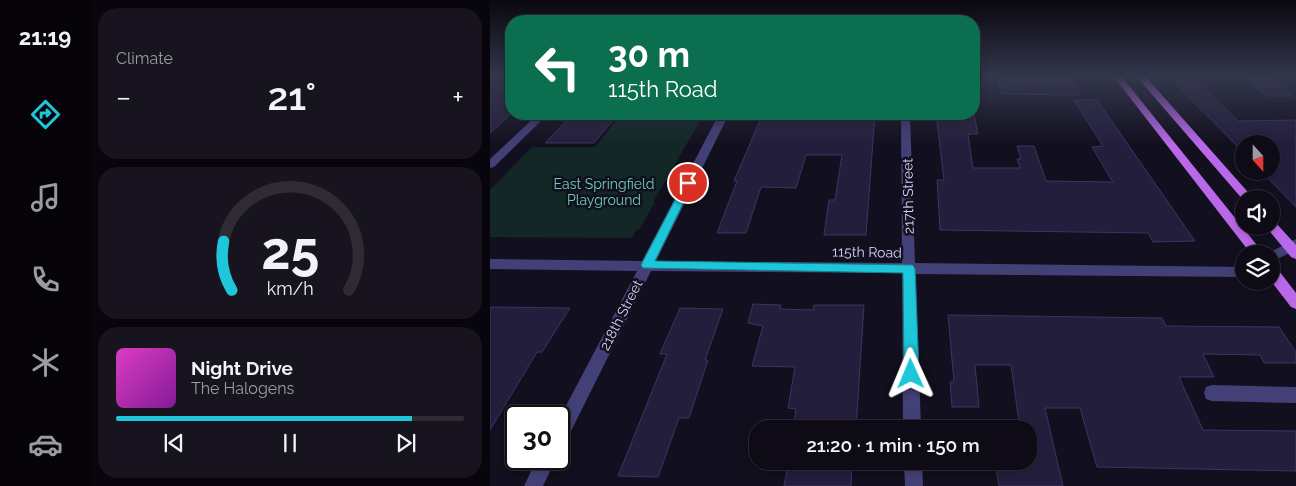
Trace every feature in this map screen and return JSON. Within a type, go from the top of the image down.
[{"type":"main road","points":[[1136,100],[1251,245]]},
{"type":"main road","points":[[1161,100],[1240,190]]},
{"type":"main road","points":[[1280,234],[1294,248]]},
{"type":"main road","points":[[1280,283],[1296,303]]},
{"type":"street","points":[[490,165],[537,120]]},
{"type":"street","name":"218th Street","points":[[570,416],[721,120]]},
{"type":"street","name":"217th Street","points":[[906,120],[912,420]]},
{"type":"street","points":[[1280,253],[1294,248]]},
{"type":"street","name":"115th Road","points":[[490,264],[1235,272]]},
{"type":"street","points":[[1212,393],[1296,395]]},
{"type":"street","points":[[534,486],[542,470]]},
{"type":"street","points":[[913,470],[914,486]]},
{"type":"green space","name":"East Springfield Playground","points":[[617,120],[701,120],[639,230],[636,230],[632,238],[490,237],[490,190],[532,147],[595,147]]},
{"type":"building","points":[[490,100],[505,100],[505,119],[490,133]]},
{"type":"building","points":[[1074,100],[1097,100],[1195,241],[1153,242],[1148,233],[940,230],[937,180],[944,180],[937,120],[975,120],[978,134],[968,134],[973,168],[1020,168],[1017,159],[1021,159],[1017,146],[1034,146],[1046,181],[1113,182],[1092,147],[1103,146]]},
{"type":"building","points":[[1191,100],[1216,100],[1238,121],[1296,120],[1296,207],[1270,180],[1280,180],[1280,135],[1235,135],[1235,144]]},
{"type":"building","points":[[567,120],[613,120],[594,143],[545,143]]},
{"type":"building","points":[[760,120],[875,120],[866,235],[824,235],[829,200],[835,200],[842,155],[806,155],[796,188],[761,187],[746,233],[717,233],[737,181],[734,181]]},
{"type":"building","points":[[753,304],[781,305],[780,309],[813,310],[814,305],[864,305],[857,420],[794,420],[796,409],[788,408],[795,367],[752,366],[763,326],[748,323]]},
{"type":"building","points":[[490,307],[570,308],[542,352],[537,352],[490,430]]},
{"type":"building","points":[[680,308],[723,309],[705,360],[708,360],[689,418],[679,418],[658,477],[618,476],[667,354],[660,354]]},
{"type":"building","points":[[948,315],[1162,318],[1166,326],[1279,327],[1296,352],[1296,363],[1264,363],[1260,355],[1203,354],[1214,377],[1179,377],[1203,430],[1296,431],[1296,471],[1097,467],[1080,408],[1045,408],[1063,486],[999,486],[996,470],[1037,470],[1037,420],[1019,420],[1011,365],[975,365],[979,407],[952,407],[950,382],[954,382]]},
{"type":"building","points":[[787,470],[852,470],[851,486],[784,486]]},
{"type":"route","points":[[688,183],[647,265],[909,269],[911,374]]}]
